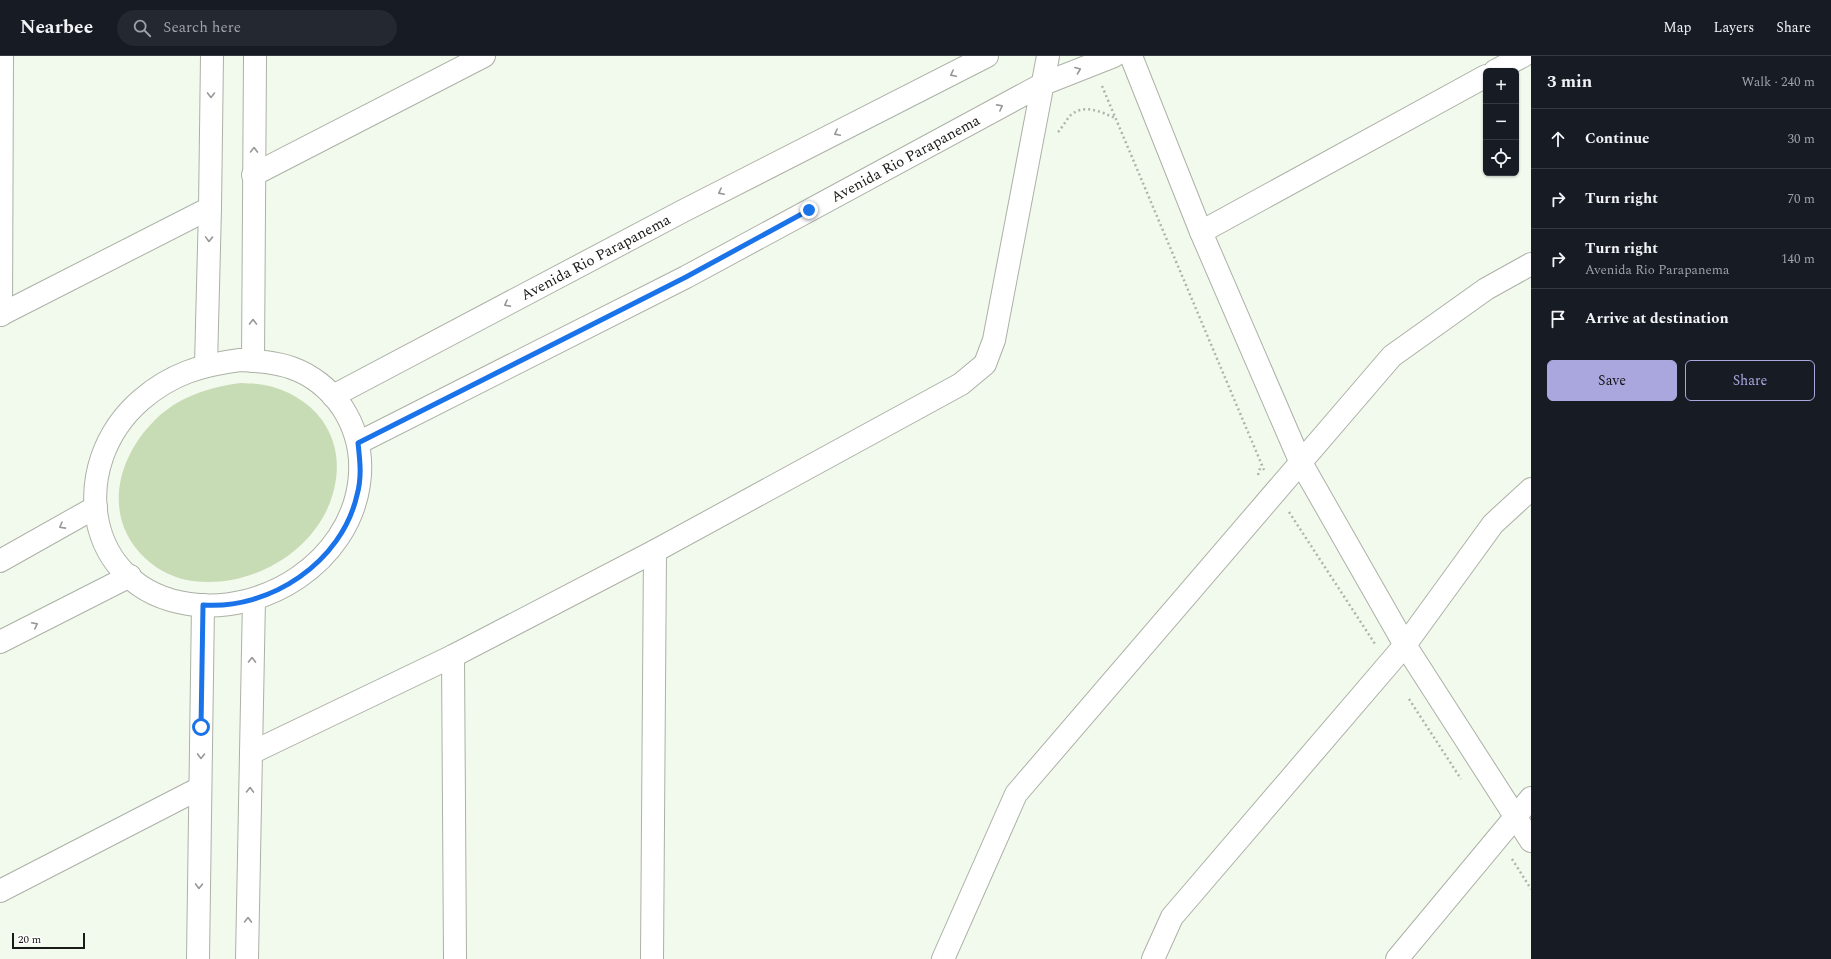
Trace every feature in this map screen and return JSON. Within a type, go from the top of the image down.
[{"type":"street","points":[[2,56],[1,315],[210,208]]},
{"type":"street","points":[[206,365],[212,56]]},
{"type":"street","points":[[253,361],[253,175],[255,56]]},
{"type":"street","name":"Avenida Rio Parapanema","points":[[333,396],[683,211],[987,56]]},
{"type":"street","points":[[250,753],[453,656],[655,551],[961,384],[984,364],[994,340],[1048,56]]},
{"type":"street","name":"Avenida Rio Parapanema","points":[[358,443],[686,277],[1043,84],[1114,56]]},
{"type":"street","points":[[1131,56],[1201,232],[1300,461],[1406,645],[1531,841]]},
{"type":"street","points":[[1501,68],[1523,56]]},
{"type":"street","points":[[253,175],[477,58]]},
{"type":"street","points":[[1201,232],[1483,78]]},
{"type":"street","points":[[944,959],[1016,794],[1300,461],[1392,356],[1486,289],[1531,264]]},
{"type":"street","points":[[240,360],[267,361],[293,368],[316,381],[333,396],[350,419],[358,443],[361,469],[357,495],[349,521],[334,544],[316,564],[294,581],[269,594],[243,602],[215,606],[188,604],[163,597],[140,585],[120,568],[106,546],[97,522],[94,496],[98,470],[107,445],[121,422],[140,402],[162,384],[186,371],[206,365],[240,360]]},
{"type":"street","points":[[1153,959],[1172,917],[1406,645],[1493,524],[1531,489]]},
{"type":"street","points":[[0,561],[96,507]]},
{"type":"street","points":[[652,959],[655,551]]},
{"type":"street","points":[[0,642],[130,576]]},
{"type":"street","points":[[247,959],[254,599]]},
{"type":"street","points":[[198,959],[203,605]]},
{"type":"street","points":[[453,656],[455,959]]},
{"type":"street","points":[[0,891],[200,788]]},
{"type":"street","points":[[1397,959],[1514,816],[1531,798]]},
{"type":"path","points":[[1058,132],[1072,114],[1085,108],[1099,111],[1115,118]]},
{"type":"green space","points":[[241,383],[261,384],[280,389],[296,397],[310,407],[322,420],[330,433],[335,448],[337,463],[336,479],[330,503],[319,524],[304,542],[285,558],[264,570],[241,578],[217,582],[193,581],[180,578],[162,571],[146,559],[132,543],[123,526],[119,507],[119,489],[123,470],[131,452],[142,435],[164,412],[195,394],[217,387]]},
{"type":"route","points":[[201,727],[203,605],[215,606],[243,602],[269,594],[294,581],[316,564],[334,544],[349,521],[357,495],[361,469],[358,443],[686,277],[809,210]]}]
